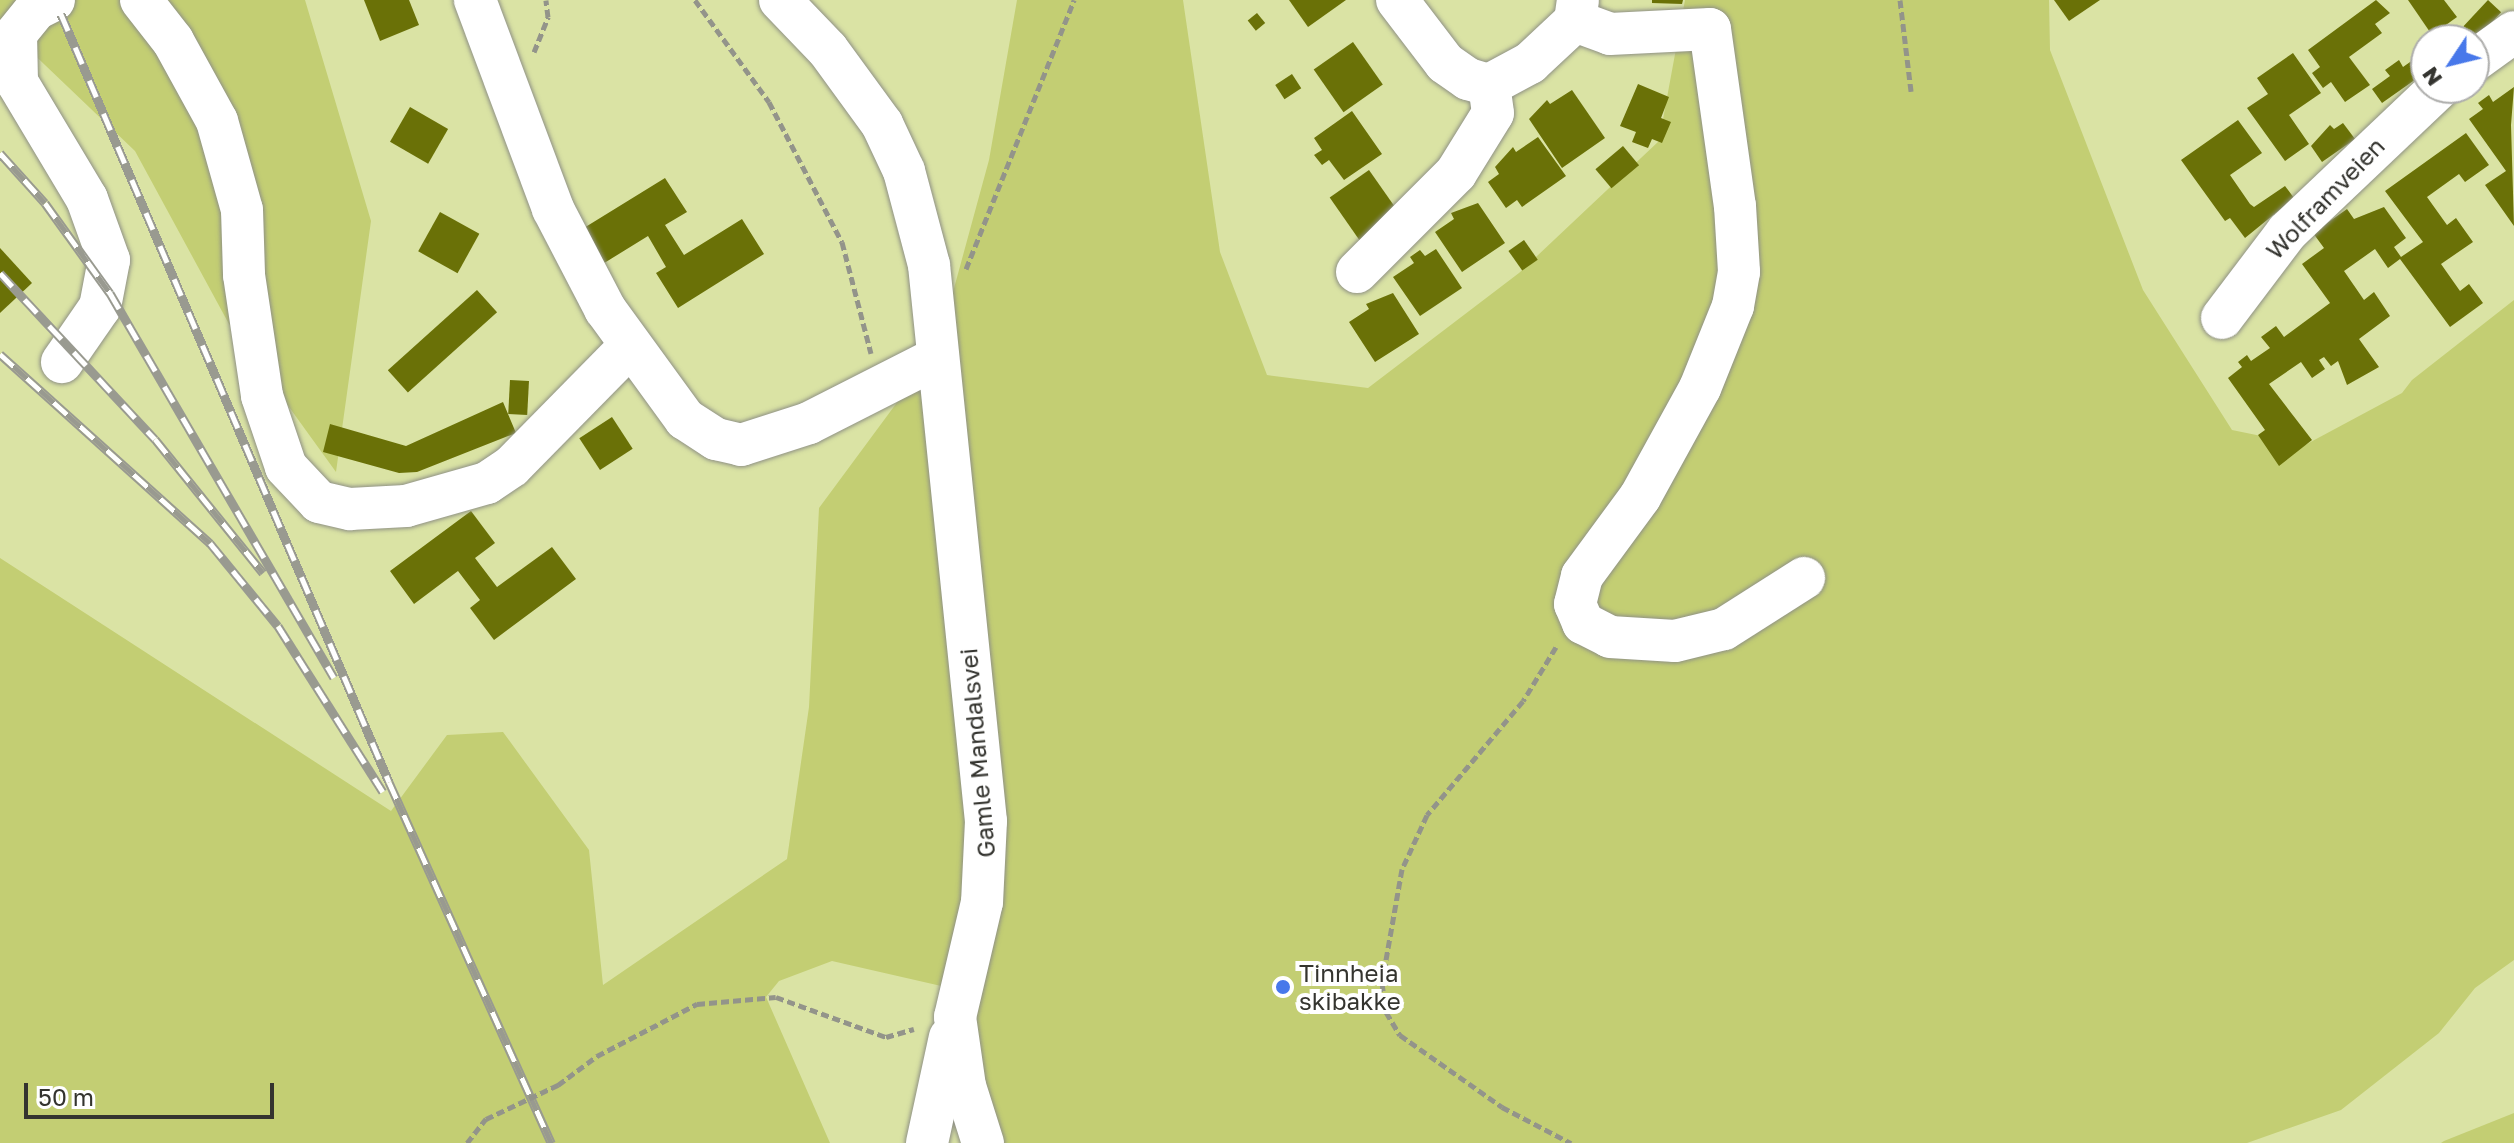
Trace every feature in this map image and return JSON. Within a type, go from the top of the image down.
[{"type":"street","points":[[141,0],[173,41],[217,121],[242,210],[244,275],[262,396],[286,467],[319,502],[350,509],[406,506],[487,483],[512,466],[629,347]]},
{"type":"street","points":[[475,0],[536,170],[605,309],[629,347],[685,419],[716,439],[741,445],[809,423],[876,393],[937,358]]},
{"type":"street","name":"Gamle Mandalsvei","points":[[780,0],[828,50],[882,124],[918,215],[932,305],[986,821],[982,902],[955,1017],[965,1086],[983,1143]]},
{"type":"street","points":[[1397,0],[1445,63],[1468,79],[1489,85],[1530,63],[1576,10],[1610,34],[1713,14],[1735,206],[1739,272],[1733,306],[1700,388],[1640,497],[1582,576],[1575,595],[1577,614],[1598,633],[1618,639],[1675,641],[1724,629],[1804,578]]},
{"type":"street","points":[[45,4],[16,34],[17,82],[87,199],[109,260],[100,307],[62,362]]},
{"type":"street","points":[[2490,49],[2514,32]]},
{"type":"street","points":[[1357,272],[1456,173],[1493,113],[1489,85]]},
{"type":"street","name":"Wolframveien","points":[[2222,318],[2287,232],[2422,104]]},
{"type":"street","points":[[927,1143],[955,1017]]},
{"type":"path","points":[[695,0],[769,102],[842,242],[859,296],[876,393]]},
{"type":"path","points":[[932,305],[973,261],[1074,0]]},
{"type":"path","points":[[1900,0],[1911,91]]},
{"type":"path","points":[[1571,1143],[1502,1107],[1400,1035],[1386,1012],[1382,983],[1402,869],[1427,815],[1523,701],[1577,614]]},
{"type":"path","points":[[467,1143],[486,1119],[558,1085],[597,1056],[697,1004],[776,997],[886,1037],[955,1017]]},
{"type":"green space","points":[[0,0],[2514,0],[2514,1143],[0,1143]]},
{"type":"green space","points":[[0,0],[305,0],[371,221],[336,472],[229,324],[135,151],[0,22]]},
{"type":"green space","points":[[1017,0],[1183,0],[1220,252],[1267,375],[1368,388],[1519,273],[1659,141],[1685,0],[2049,0],[2050,50],[2143,290],[2232,430],[2305,445],[2402,393],[2412,380],[2514,300],[2514,960],[2475,988],[2439,1033],[2341,1110],[2247,1143],[999,1143],[950,988],[832,961],[779,981],[766,997],[830,1143],[0,1143],[0,558],[391,811],[447,735],[503,732],[589,850],[603,985],[787,859],[809,707],[819,508],[938,347],[989,160]]},
{"type":"green space","points":[[2514,1113],[2514,1143],[2441,1143],[2444,1141]]},
{"type":"building","points":[[364,0],[409,0],[419,25],[380,41]]},
{"type":"building","points":[[1289,0],[1346,0],[1308,27]]},
{"type":"building","points":[[1652,0],[1683,0],[1682,4],[1652,3]]},
{"type":"building","points":[[2054,0],[2100,0],[2069,21]]},
{"type":"building","points":[[2376,0],[2390,13],[2375,24],[2382,33],[2349,57],[2370,85],[2345,102],[2331,82],[2323,88],[2312,73],[2320,67],[2308,50]]},
{"type":"building","points":[[2408,0],[2444,0],[2457,17],[2447,24],[2424,24]]},
{"type":"building","points":[[2488,0],[2501,12],[2490,24],[2466,24]]},
{"type":"building","points":[[1257,13],[1265,23],[1256,31],[1248,21]]},
{"type":"building","points":[[1353,42],[1383,85],[1344,112],[1314,70]]},
{"type":"building","points":[[2293,53],[2321,93],[2289,115],[2309,144],[2285,161],[2247,108],[2268,94],[2257,78]]},
{"type":"building","points":[[2399,60],[2403,67],[2410,62],[2410,83],[2382,103],[2372,89],[2390,76],[2385,70]]},
{"type":"building","points":[[1292,74],[1301,88],[1284,99],[1275,85]]},
{"type":"building","points":[[1638,84],[1669,97],[1661,118],[1671,122],[1662,143],[1652,139],[1648,148],[1632,142],[1636,132],[1620,126]]},
{"type":"building","points":[[2514,87],[2511,125],[2514,226],[2485,185],[2506,171],[2469,119],[2483,109],[2479,104],[2490,104],[2490,97],[2493,102]]},
{"type":"building","points":[[1572,90],[1605,138],[1562,168],[1529,119],[1547,100],[1550,104]]},
{"type":"building","points":[[410,107],[448,129],[428,164],[390,142]]},
{"type":"building","points":[[1352,111],[1382,154],[1344,180],[1329,160],[1322,165],[1314,155],[1322,150],[1314,138]]},
{"type":"building","points":[[2238,120],[2262,153],[2230,175],[2250,204],[2254,207],[2285,186],[2294,198],[2245,238],[2230,218],[2225,221],[2181,160]]},
{"type":"building","points":[[2343,123],[2355,139],[2322,162],[2311,146],[2330,125],[2334,129]]},
{"type":"building","points":[[2466,133],[2489,165],[2465,182],[2459,174],[2427,197],[2447,225],[2456,218],[2473,242],[2441,264],[2460,291],[2469,284],[2483,303],[2450,327],[2400,259],[2388,268],[2375,249],[2344,271],[2364,300],[2374,292],[2390,316],[2359,339],[2379,367],[2347,385],[2338,361],[2331,366],[2324,357],[2319,360],[2325,369],[2312,378],[2301,362],[2269,384],[2312,440],[2279,466],[2258,435],[2265,430],[2228,378],[2242,367],[2238,362],[2247,355],[2251,361],[2270,348],[2261,337],[2276,326],[2284,337],[2330,303],[2302,264],[2324,248],[2313,233],[2347,209],[2354,219],[2384,207],[2406,238],[2394,247],[2401,257],[2423,242],[2385,191]]},
{"type":"building","points":[[1538,137],[1566,176],[1522,207],[1517,200],[1506,208],[1488,182],[1499,174],[1495,167],[1513,147],[1516,152]]},
{"type":"building","points":[[1623,146],[1639,165],[1611,188],[1595,169]]},
{"type":"building","points":[[1369,170],[1399,213],[1360,240],[1330,198]]},
{"type":"building","points":[[665,178],[687,212],[665,225],[684,255],[742,219],[764,254],[678,308],[656,273],[666,267],[648,236],[601,265],[579,231]]},
{"type":"building","points":[[1478,203],[1505,243],[1462,272],[1435,232],[1454,219],[1451,213]]},
{"type":"building","points":[[440,212],[479,234],[458,273],[418,251]]},
{"type":"building","points":[[1524,240],[1538,260],[1522,271],[1508,251]]},
{"type":"building","points":[[0,248],[32,283],[0,313]]},
{"type":"building","points":[[1436,249],[1462,288],[1420,316],[1393,277],[1414,263],[1410,257],[1420,250],[1425,256]]},
{"type":"building","points":[[477,290],[497,312],[408,393],[388,370]]},
{"type":"building","points":[[1393,293],[1419,334],[1375,362],[1349,322],[1369,309],[1366,304]]},
{"type":"building","points":[[510,380],[529,381],[527,415],[508,414]]},
{"type":"building","points":[[503,402],[516,433],[417,472],[399,473],[323,452],[330,424],[406,446]]},
{"type":"building","points":[[612,417],[633,449],[600,470],[579,438]]},
{"type":"building","points":[[471,511],[495,543],[475,558],[497,587],[552,547],[576,579],[494,640],[470,608],[480,600],[458,571],[414,604],[390,571]]},
{"type":"railway","points":[[61,14],[389,782],[551,1143]]},
{"type":"railway","points":[[0,153],[45,203],[110,293],[334,678]]},
{"type":"railway","points":[[0,273],[155,439],[263,573]]},
{"type":"railway","points":[[0,354],[210,543],[278,626],[383,792]]},
{"type":"place","name":"Tinnheia skibakke","points":[[1283,987]]}]
